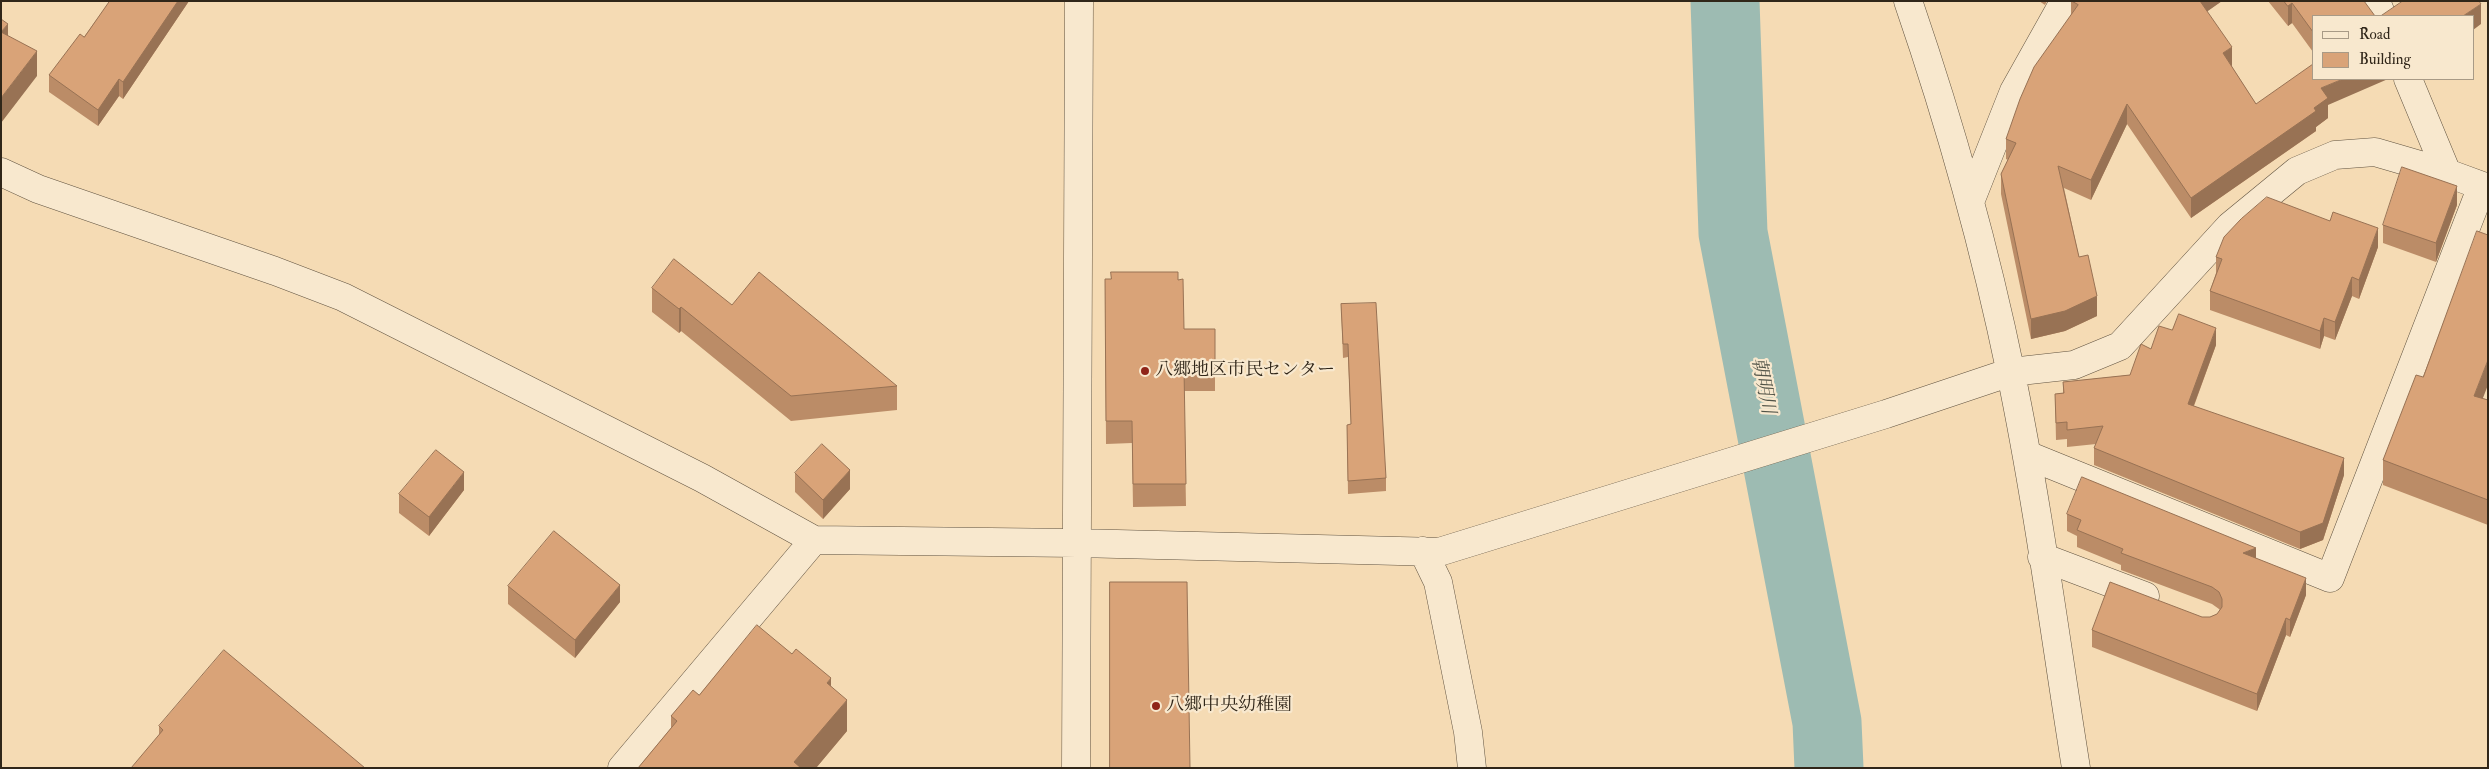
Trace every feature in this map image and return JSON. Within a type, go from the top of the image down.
[{"type":"street","points":[[1076,768],[1079,1]]},
{"type":"street","points":[[1908,1],[1939,91],[1970,202],[2011,372],[2027,454],[2076,768]]},
{"type":"street","points":[[1970,202],[2014,90],[2060,9],[2067,1]]},
{"type":"street","points":[[2376,1],[2382,15]]},
{"type":"street","points":[[2408,80],[2447,173]]},
{"type":"street","points":[[1,172],[38,189],[275,271],[343,297],[702,478],[814,540],[1077,543],[1431,552],[1886,414],[2011,372],[2074,365],[2120,346],[2230,226],[2297,171],[2334,154],[2375,152],[2447,173],[2485,187],[2330,578],[2027,454]]},
{"type":"street","points":[[622,768],[814,540]]},
{"type":"street","points":[[1431,552],[1468,732],[1472,768]]},
{"type":"street","points":[[2042,557],[2170,606]]},
{"type":"building","points":[[110,1],[178,1],[123,82],[119,79],[98,110],[49,75],[80,34],[84,37]]},
{"type":"building","points":[[2072,1],[2200,1],[2232,47],[2223,53],[2256,104],[2312,65],[2312,80],[2341,80],[2321,88],[2328,98],[2314,108],[2316,111],[2191,198],[2127,104],[2091,180],[2058,166],[2079,257],[2088,255],[2097,296],[2065,311],[2031,319],[2001,174],[2016,143],[2006,139],[2034,67],[2078,5]]},
{"type":"building","points":[[2284,1],[2364,1],[2374,15],[2312,15],[2312,31],[2292,3],[2288,6]]},
{"type":"building","points":[[2403,1],[2479,1],[2481,4],[2464,15],[2382,15]]},
{"type":"building","points":[[1,19],[8,24],[1,32]]},
{"type":"building","points":[[1,32],[37,51],[1,98]]},
{"type":"building","points":[[2402,167],[2457,186],[2436,243],[2383,225]]},
{"type":"building","points":[[2267,197],[2330,221],[2333,212],[2378,228],[2359,280],[2352,277],[2335,322],[2324,318],[2320,331],[2210,291],[2222,259],[2216,257],[2224,237],[2241,219]]},
{"type":"building","points":[[2477,231],[2488,235],[2488,360],[2474,396],[2488,400],[2488,500],[2383,460],[2416,375],[2423,377]]},
{"type":"building","points":[[674,259],[732,305],[759,272],[897,386],[791,396],[681,307],[679,309],[652,288]]},
{"type":"building","name":"八郷地区市民センター","points":[[1111,272],[1178,272],[1178,280],[1183,279],[1184,329],[1215,329],[1215,369],[1184,369],[1186,484],[1133,484],[1132,421],[1106,421],[1105,279],[1111,279]]},
{"type":"building","points":[[1376,303],[1386,478],[1348,481],[1347,425],[1351,424],[1348,344],[1343,344],[1341,304]]},
{"type":"building","points":[[2179,314],[2216,328],[2188,404],[2344,458],[2323,523],[2300,532],[2094,448],[2103,426],[2067,430],[2067,422],[2056,423],[2055,394],[2064,393],[2063,382],[2130,375],[2141,344],[2151,349],[2159,326],[2172,330]]},
{"type":"building","points":[[822,444],[850,470],[823,500],[795,473]]},
{"type":"building","points":[[436,450],[464,472],[429,517],[399,494]]},
{"type":"building","points":[[2082,477],[2256,548],[2243,553],[2306,578],[2290,620],[2286,618],[2257,694],[2092,630],[2110,582],[2202,617],[2210,617],[2217,614],[2222,607],[2222,599],[2219,592],[2212,587],[2121,553],[2123,549],[2077,530],[2081,520],[2067,514]]},
{"type":"building","points":[[554,531],[620,585],[575,640],[508,586]]},
{"type":"building","points":[[1110,582],[1187,582],[1190,768],[1110,768]]},
{"type":"building","points":[[757,625],[792,654],[796,649],[831,678],[827,683],[847,700],[794,762],[801,768],[638,768],[677,721],[671,716],[693,690],[699,695]]},
{"type":"building","points":[[224,650],[365,768],[131,768],[163,730],[159,726]]},
{"type":"waterway","name":"朝明川","points":[[1725,1],[1733,233],[1827,722],[1829,768]]},
{"type":"place","name":"八郷地区市民センター","points":[[1145,371]]},
{"type":"place","name":"八郷中央幼稚園","points":[[1156,706]]}]
